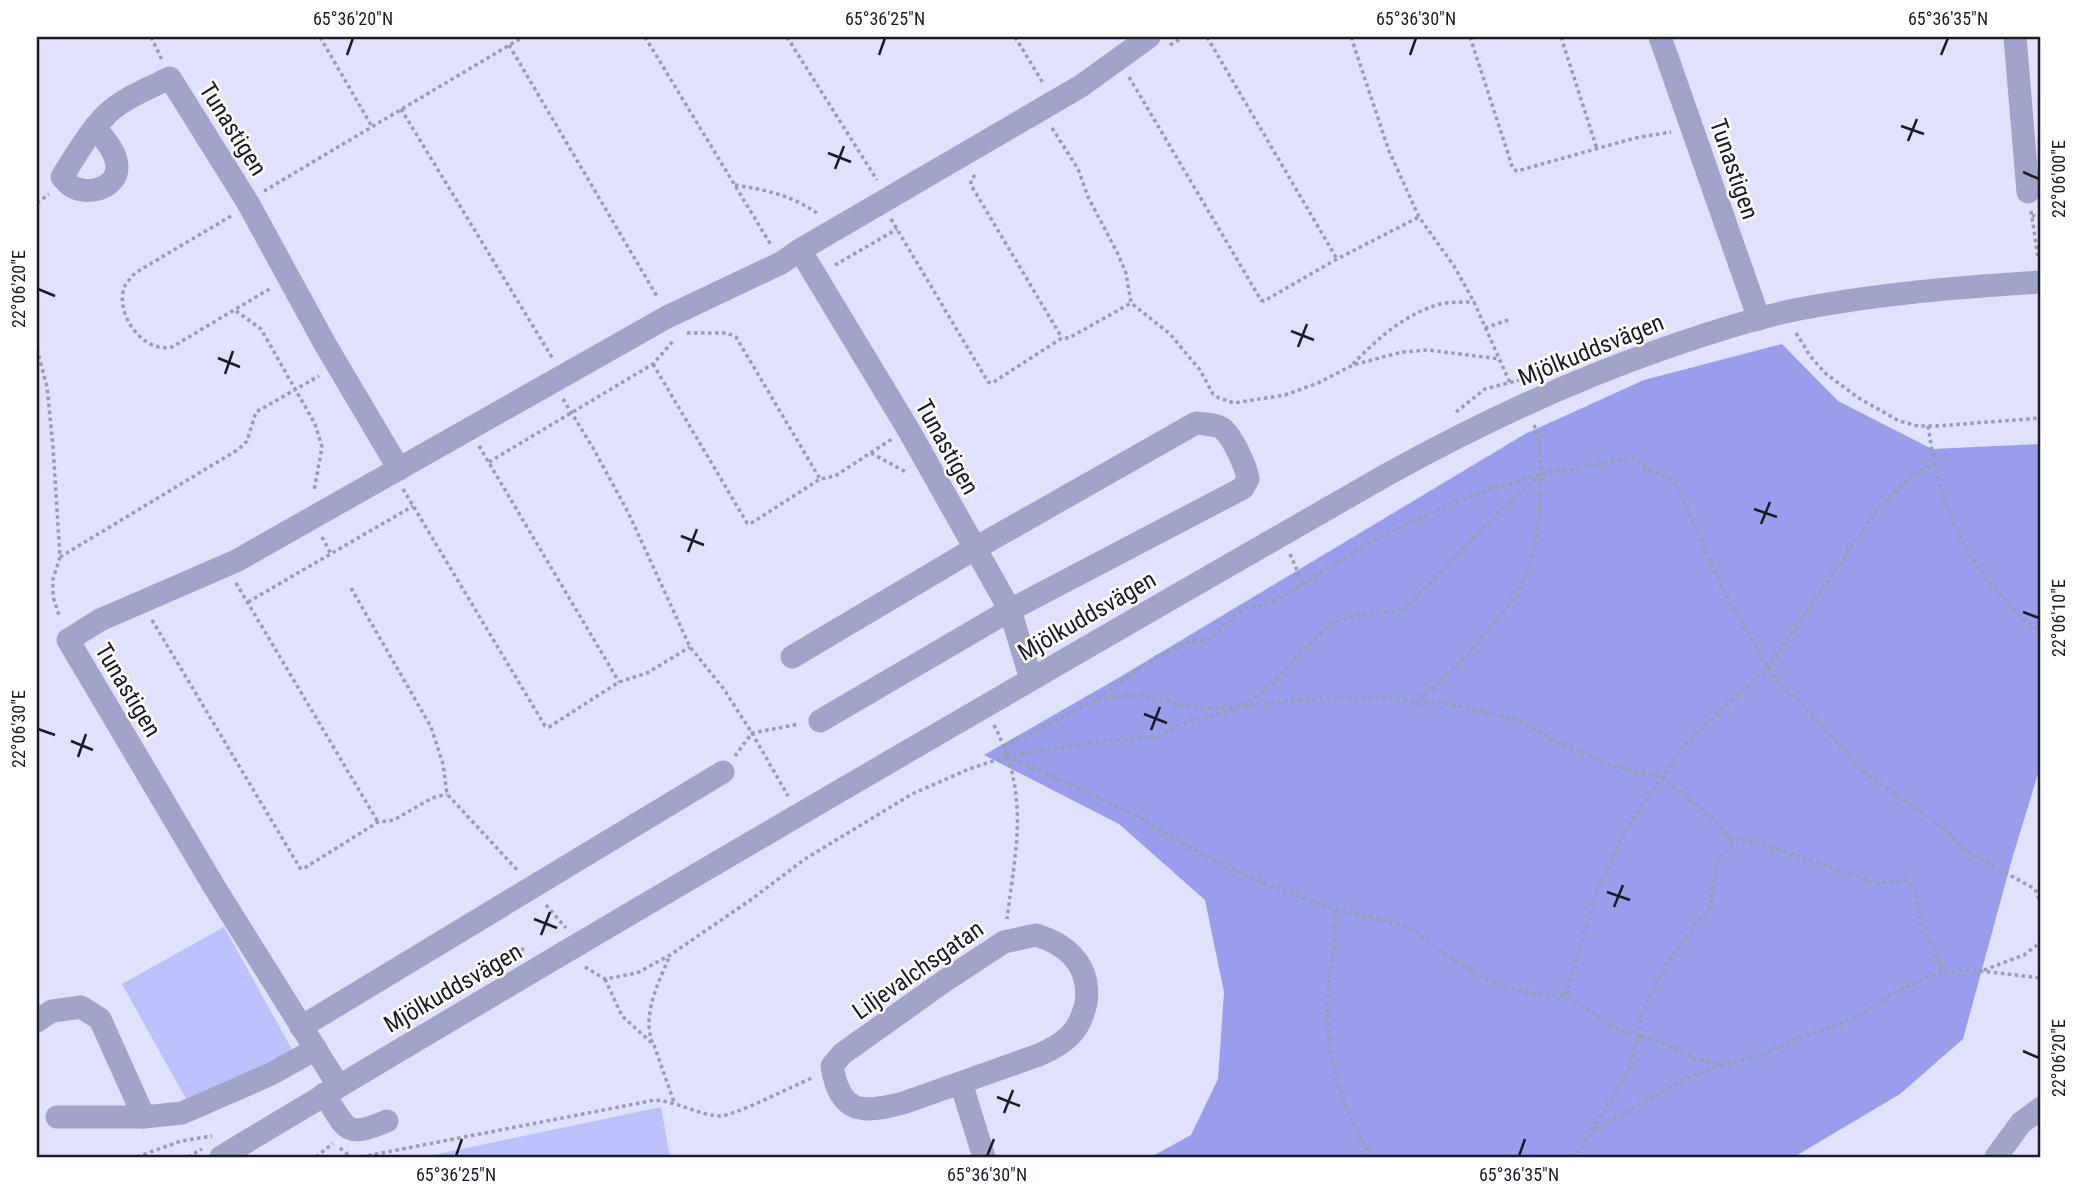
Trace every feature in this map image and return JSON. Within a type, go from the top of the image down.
[{"type":"street","name":"Tunastigen","points":[[1660,37],[1759,319]]},
{"type":"street","points":[[2015,37],[2030,91],[2028,192]]},
{"type":"street","name":"Tunastigen","points":[[387,1121],[364,1131],[351,1129],[339,1118],[316,1049],[215,888],[68,640],[100,620],[236,561],[557,384],[667,317],[791,256],[1157,43]]},
{"type":"street","name":"Tunastigen","points":[[95,127],[109,112],[170,78],[242,208],[399,469]]},
{"type":"street","name":"Tunastigen","points":[[791,256],[817,276],[908,429],[1010,610],[1031,679]]},
{"type":"street","name":"Mjölkuddsvägen","points":[[222,1147],[466,1013],[1031,679],[1448,441],[1589,375],[1759,319],[1793,310],[1889,294],[2041,282]]},
{"type":"street","points":[[792,657],[974,549],[1196,423],[1211,424],[1223,430],[1246,467],[1248,479],[1243,488],[1010,610],[820,721]]},
{"type":"street","points":[[301,1027],[723,772]]},
{"type":"street","name":"Liljevalchsgatan","points":[[1036,935],[1063,946],[1076,957],[1084,973],[1087,990],[1085,1008],[1079,1026],[1071,1035],[1052,1049],[961,1083],[880,1109],[855,1108],[839,1090],[832,1066],[842,1054],[1004,942],[1036,935]]},
{"type":"street","points":[[37,1021],[52,1011],[81,1007],[100,1019],[144,1117]]},
{"type":"street","points":[[57,1117],[144,1117],[182,1113],[271,1074],[316,1049]]},
{"type":"street","points":[[961,1083],[985,1157]]},
{"type":"street","points":[[1996,1157],[2021,1123],[2041,1108]]},
{"type":"path","points":[[320,37],[371,125]]},
{"type":"path","points":[[281,281],[172,347],[162,348],[134,332],[123,308],[122,294],[135,273],[242,208],[270,186],[523,37]]},
{"type":"path","points":[[645,37],[735,185],[791,256]]},
{"type":"path","points":[[787,37],[882,189],[886,213],[988,382],[992,383],[1062,338],[1069,338],[1131,303]]},
{"type":"path","points":[[1015,37],[1048,91]]},
{"type":"path","points":[[1157,43],[1184,37]]},
{"type":"path","points":[[1207,37],[1337,259]]},
{"type":"path","points":[[1351,37],[1389,151],[1419,216],[1454,266],[1474,302],[1510,383]]},
{"type":"path","points":[[1470,37],[1513,169],[1517,171],[1635,138],[1678,131]]},
{"type":"path","points":[[1560,37],[1597,149]]},
{"type":"path","points":[[509,45],[574,159],[642,269],[667,317]]},
{"type":"path","points":[[1122,87],[1137,69]]},
{"type":"path","points":[[1129,77],[1261,300],[1264,301],[1419,216]]},
{"type":"path","points":[[401,109],[553,358],[557,369],[557,384],[628,512],[690,647],[723,688],[791,801]]},
{"type":"path","points":[[1052,128],[1078,169],[1088,197],[1117,252],[1126,273],[1131,303],[1170,334],[1200,370],[1213,394],[1226,401],[1247,402],[1285,395],[1318,383],[1353,365],[1402,352],[1428,349],[1500,359]]},
{"type":"path","points":[[985,169],[974,175],[971,185],[1062,338]]},
{"type":"path","points":[[735,185],[796,199],[828,221]]},
{"type":"path","points":[[2028,192],[2038,257]]},
{"type":"path","points":[[2032,215],[2041,219]]},
{"type":"path","points":[[817,276],[897,229]]},
{"type":"path","points":[[1353,365],[1375,341],[1395,326],[1438,305],[1474,302]]},
{"type":"path","points":[[1793,310],[1796,332],[1811,357],[1825,373],[1899,422],[1928,426],[2041,418]]},
{"type":"path","points":[[235,311],[261,329],[315,424],[322,447],[309,513],[331,554]]},
{"type":"path","points":[[1485,328],[1511,319]]},
{"type":"path","points":[[489,462],[653,364],[676,338],[687,333],[732,334],[820,479]]},
{"type":"path","points":[[37,349],[48,399],[60,557],[53,579],[53,597],[68,640]]},
{"type":"path","points":[[653,364],[750,524],[820,479],[835,475],[908,429]]},
{"type":"path","points":[[60,557],[239,449],[247,441],[256,412],[323,373]]},
{"type":"path","points":[[1415,702],[1463,660],[1518,593],[1530,564],[1538,532],[1541,474],[1538,435],[1532,421]]},
{"type":"path","points":[[1928,426],[1934,463],[1956,530],[1974,561],[2013,608],[2041,632]]},
{"type":"path","points":[[470,430],[620,682]]},
{"type":"path","points":[[1004,746],[1096,700],[1156,657],[1191,642],[1207,640],[1245,608],[1272,602],[1377,538],[1469,496],[1541,474],[1633,458],[1650,470],[1675,481],[1726,594],[1778,683],[1806,708],[1864,773],[1942,827],[1966,851],[2035,889],[2041,904]]},
{"type":"path","points":[[1566,995],[1597,891],[1626,829],[1685,744],[1769,666],[1880,506],[1910,478],[1934,463]]},
{"type":"path","points":[[399,469],[398,480],[545,726],[549,727],[620,682],[647,673],[690,647]]},
{"type":"path","points":[[605,979],[637,973],[670,955],[750,901],[805,859],[912,794],[969,769],[1008,756],[1102,741],[1156,737],[1189,721],[1246,705],[1279,677],[1300,652],[1332,623],[1357,615],[1404,610],[1496,515],[1541,474]]},
{"type":"path","points":[[248,603],[413,506]]},
{"type":"path","points":[[1288,550],[1303,584]]},
{"type":"path","points":[[232,576],[378,822]]},
{"type":"path","points":[[351,588],[431,727],[443,764],[447,794],[568,930]]},
{"type":"path","points":[[152,613],[150,618],[300,868],[303,869],[378,822],[394,821],[432,798],[447,794]]},
{"type":"path","points":[[1096,700],[1138,694],[1183,706],[1217,708],[1308,699],[1391,698],[1436,702],[1517,720],[1609,765],[1662,778],[1715,820],[1733,844],[1717,862],[1710,907],[1668,961],[1644,1008],[1629,1072],[1575,1157]]},
{"type":"path","points":[[723,772],[752,733],[820,721]]},
{"type":"path","points":[[993,723],[1008,756],[1016,788],[1018,827],[1004,942]]},
{"type":"path","points":[[1008,756],[1137,816],[1237,872],[1335,910],[1365,915],[1406,927],[1462,966],[1493,983],[1520,992],[1566,995],[1613,1027],[1640,1034],[1697,1059],[1722,1065]]},
{"type":"path","points":[[1728,837],[1762,844],[1879,884],[1906,880],[1915,890],[1921,927],[1943,971]]},
{"type":"path","points":[[1335,910],[1337,936],[1329,984],[1327,1032],[1338,1088],[1354,1128],[1372,1157]]},
{"type":"path","points":[[1981,971],[2024,955],[2041,942]]},
{"type":"path","points":[[670,955],[654,996],[648,1032],[674,1102]]},
{"type":"path","points":[[580,964],[605,979],[622,1016],[653,1044]]},
{"type":"path","points":[[1593,1130],[1683,1080],[1722,1065],[1761,1055],[1796,1039],[1857,1018],[1889,995],[1943,971],[1981,971],[2041,978]]},
{"type":"path","points":[[361,1157],[655,1100],[674,1102],[705,1114],[725,1116],[817,1076],[832,1066]]},
{"type":"path","points":[[137,1157],[181,1141],[204,1136],[222,1147]]},
{"type":"path","points":[[316,1157],[336,1141],[344,1153],[351,1157]]},
{"type":"shaded area","points":[[1782,344],[1838,401],[1932,449],[2041,444],[2041,764],[1963,1039],[1900,1094],[1794,1157],[1151,1157],[1191,1135],[1218,1079],[1224,992],[1205,900],[1119,824],[984,755],[1120,677],[1525,434],[1644,380]]},
{"type":"shaded area","points":[[224,927],[294,1053],[190,1106],[122,984]]},
{"type":"shaded area","points":[[661,1107],[670,1157],[424,1157]]}]
